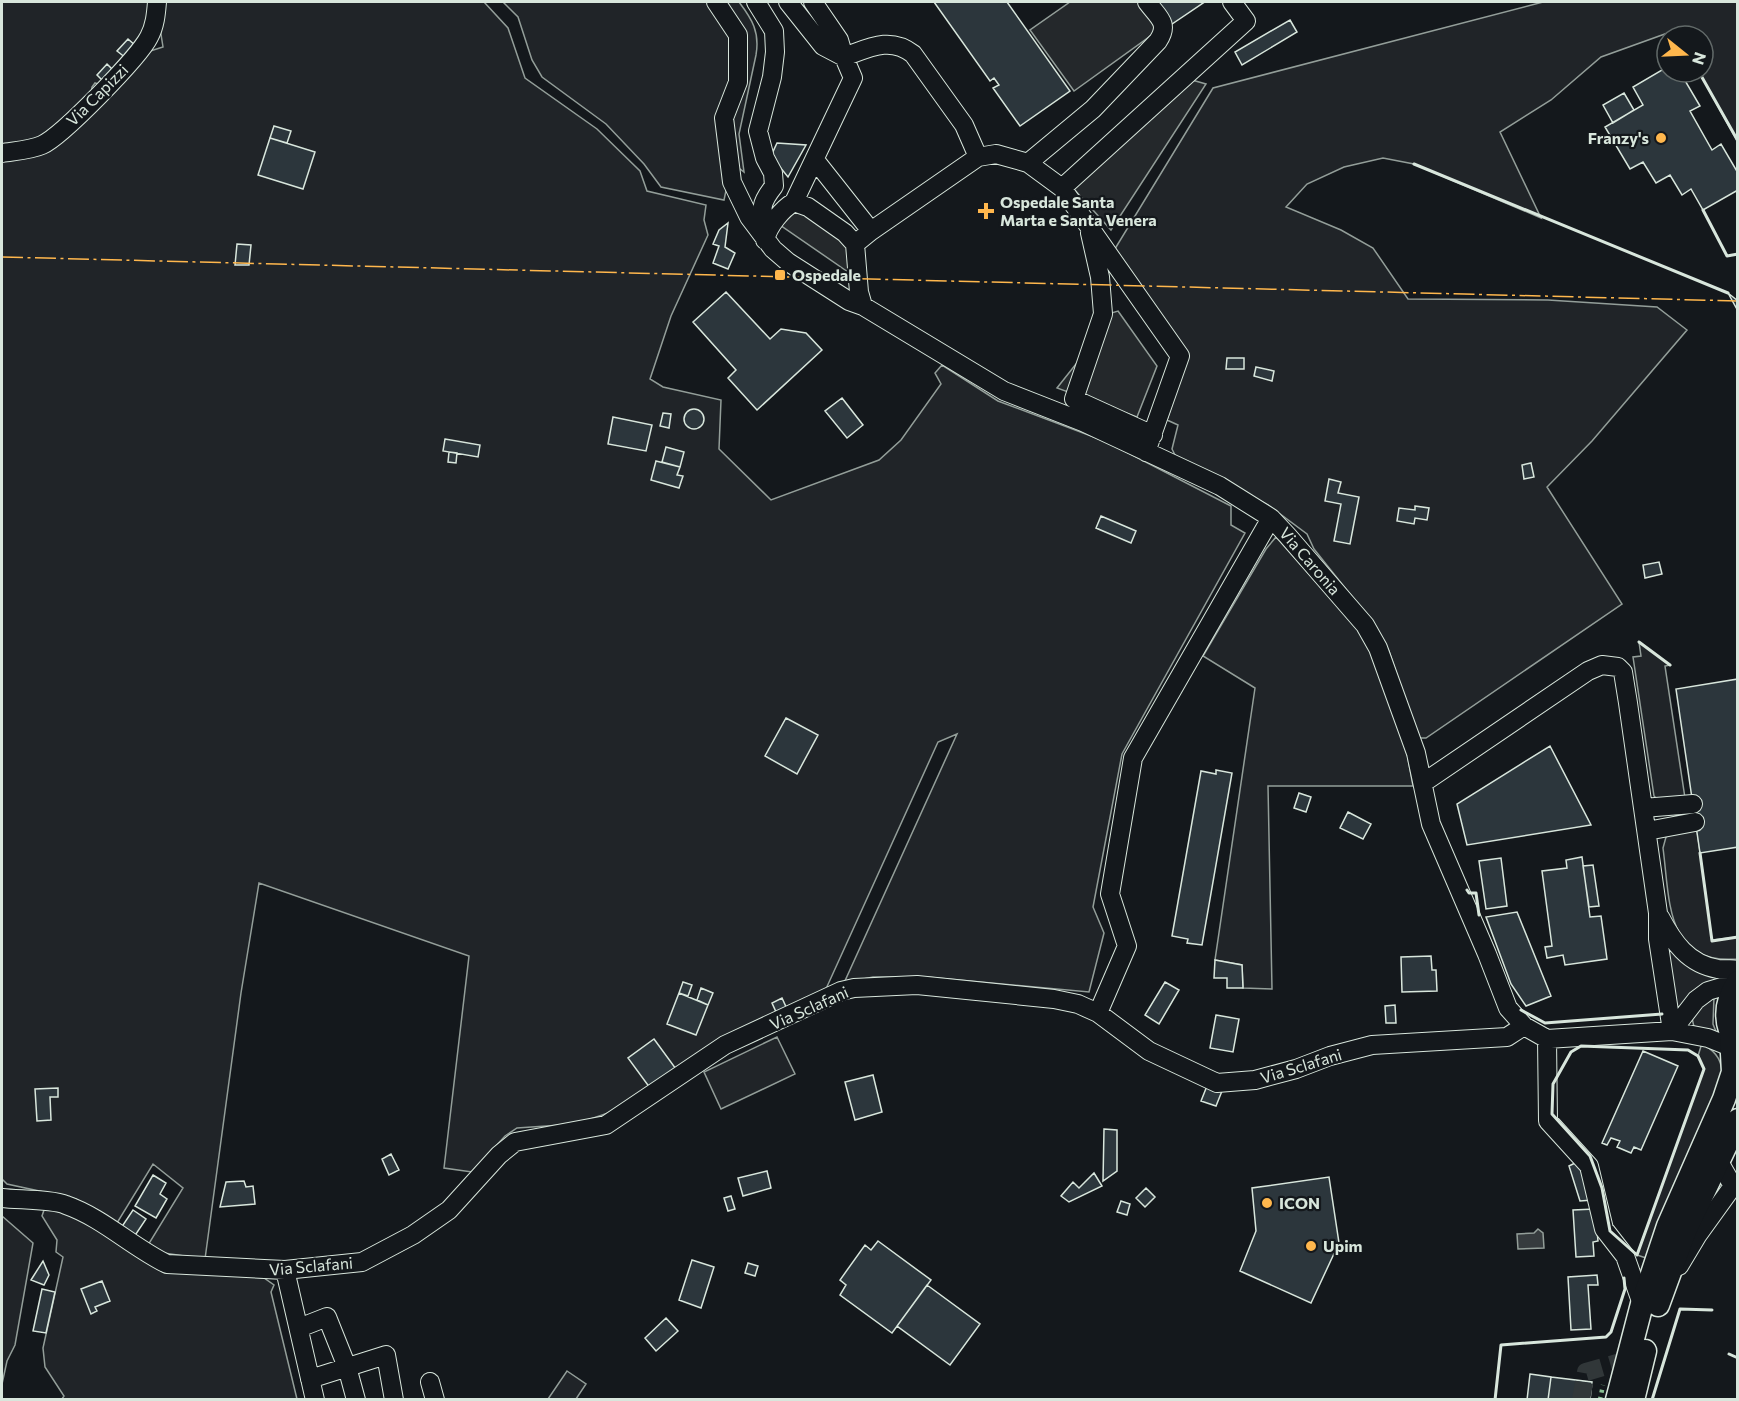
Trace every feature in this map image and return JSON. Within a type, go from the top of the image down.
[{"type":"main road","points":[[1633,1400],[1650,1301],[1668,1226],[1725,1099],[1732,1072],[1734,1045],[1727,1021],[1727,1006],[1737,982]]},
{"type":"main road","points":[[1617,1400],[1650,1301],[1737,1120]]},
{"type":"street","name":"Via Capizzi","points":[[2,153],[42,145],[59,134],[136,56],[149,39],[155,24],[158,2]]},
{"type":"street","name":"Via Caronia","points":[[716,2],[738,35],[738,82],[724,118],[732,182],[749,217],[788,262],[849,301],[863,306],[1004,391],[1083,422],[1220,486],[1271,518],[1365,625],[1387,670],[1416,753],[1431,824],[1508,1008],[1524,1026]]},
{"type":"street","points":[[766,235],[761,209],[764,198],[774,186],[773,173],[765,158],[758,131],[772,77],[775,52],[774,31],[762,9],[787,2],[823,46],[844,57],[877,46],[904,47],[913,54],[964,125],[978,158]]},
{"type":"street","points":[[766,235],[789,205],[794,202],[853,78],[839,40],[813,2]]},
{"type":"street","points":[[1028,163],[1093,108],[1158,41],[1164,32],[1164,24],[1147,2]]},
{"type":"street","points":[[1062,188],[1246,21],[1232,2]]},
{"type":"street","points":[[855,244],[978,158],[996,154],[1028,163],[1062,188],[1180,356],[1146,452]]},
{"type":"street","points":[[815,160],[871,231]]},
{"type":"street","points":[[794,202],[808,207],[845,233],[855,244],[859,292],[863,306]]},
{"type":"street","points":[[1087,222],[1100,277],[1103,314],[1074,399],[1153,435]]},
{"type":"street","points":[[1098,1013],[1127,946],[1110,894],[1133,758],[1271,518]]},
{"type":"street","points":[[1423,783],[1588,671],[1602,665],[1618,667],[1623,672],[1647,831],[1658,913],[1658,939],[1672,1031]]},
{"type":"street","points":[[1643,808],[1693,804]]},
{"type":"street","points":[[1647,831],[1695,822]]},
{"type":"street","points":[[1658,913],[1671,938],[1680,950],[1692,959],[1718,969],[1737,970]]},
{"type":"street","points":[[1672,1031],[1695,1000],[1708,991],[1737,982]]},
{"type":"street","name":"Via Sclafani","points":[[2,1198],[65,1204],[105,1226],[149,1256],[166,1264],[285,1270],[362,1262],[413,1235],[449,1210],[499,1155],[515,1142],[606,1125],[725,1045],[841,991],[854,988],[916,985],[1054,999],[1078,1004],[1098,1013],[1149,1051],[1217,1083],[1255,1080],[1372,1045],[1507,1037],[1524,1026]]},
{"type":"street","points":[[1524,1026],[1546,1039],[1672,1031],[1734,1045]]},
{"type":"street","points":[[1546,1039],[1548,1120],[1588,1166],[1604,1229],[1624,1256],[1650,1301],[1735,1182],[1718,1160]]},
{"type":"street","points":[[285,1270],[315,1400]]},
{"type":"street","points":[[299,1328],[327,1317],[347,1367],[356,1400]]},
{"type":"street","points":[[309,1379],[386,1355],[394,1400]]},
{"type":"shaded area","points":[[2,2],[153,2],[148,29],[101,85],[95,83],[91,96],[47,137],[2,149]]},
{"type":"shaded area","points":[[163,2],[484,2],[508,28],[525,78],[597,129],[640,171],[647,191],[706,205],[704,220],[708,235],[671,316],[650,379],[663,387],[721,400],[719,449],[771,500],[879,460],[901,440],[941,384],[935,373],[942,365],[998,401],[1107,442],[1231,506],[1231,525],[1245,533],[1122,754],[1093,907],[1104,933],[1089,992],[927,977],[873,977],[844,983],[957,734],[938,742],[825,991],[608,1113],[576,1124],[517,1128],[505,1136],[472,1172],[444,1168],[469,956],[259,883],[241,993],[205,1259],[157,1252],[148,1245],[183,1188],[153,1164],[117,1223],[76,1199],[7,1184],[2,1179],[2,159],[32,152],[144,53],[163,47],[160,28]]},
{"type":"shaded area","points":[[503,2],[708,2],[731,36],[727,186],[724,200],[661,187],[644,164],[606,124],[542,77],[532,60],[518,17]]},
{"type":"shaded area","points":[[719,2],[739,2],[751,20],[757,39],[756,55],[739,134],[744,172],[735,165],[731,134],[733,111],[743,75]]},
{"type":"shaded area","points":[[1070,2],[1140,2],[1160,29],[1074,91],[1030,30]]},
{"type":"shaded area","points":[[1543,2],[1737,2],[1737,141],[1706,84],[1715,84],[1715,24],[1655,24],[1655,38],[1601,57],[1551,100],[1500,132],[1541,218],[1414,164],[1383,158],[1344,167],[1307,184],[1286,207],[1341,230],[1373,248],[1408,299],[1548,300],[1657,307],[1687,330],[1592,441],[1547,487],[1622,604],[1426,738],[1418,738],[1389,651],[1369,618],[1314,549],[1307,534],[1268,505],[1177,459],[1172,449],[1178,425],[1167,420],[1188,355],[1113,252],[1213,88]]},
{"type":"shaded area","points":[[1192,80],[1206,84],[1111,230],[1073,188]]},
{"type":"shaded area","points":[[794,206],[850,246],[848,272],[780,225]]},
{"type":"shaded area","points":[[1118,311],[1157,366],[1137,417],[1057,388],[1080,359],[1094,318]]},
{"type":"shaded area","points":[[1276,537],[1365,637],[1406,748],[1413,786],[1268,786],[1272,989],[1243,988],[1242,965],[1215,960],[1255,688],[1203,656],[1266,549]]},
{"type":"shaded area","points":[[1639,642],[1670,665],[1665,666],[1685,798],[1658,800],[1654,796],[1633,657],[1641,656]]},
{"type":"shaded area","points":[[1697,830],[1712,940],[1737,937],[1737,959],[1713,958],[1696,952],[1684,940],[1676,925],[1667,888],[1663,848],[1666,837],[1671,834]]},
{"type":"shaded area","points":[[1664,940],[1722,976],[1703,987],[1675,1015]]},
{"type":"shaded area","points":[[1714,997],[1713,1024],[1717,1034],[1694,1027],[1692,1018],[1695,1011]]},
{"type":"shaded area","points":[[777,1037],[795,1074],[721,1109],[704,1072]]},
{"type":"shaded area","points":[[1702,1043],[1718,1059],[1722,1068],[1723,1081],[1649,1259],[1637,1255],[1704,1069],[1698,1056]]},
{"type":"shaded area","points":[[45,1207],[62,1210],[121,1242],[246,1276],[264,1278],[274,1285],[271,1292],[297,1399],[62,1399],[64,1396],[45,1367],[43,1348],[63,1257],[56,1252],[57,1240],[42,1216]]},
{"type":"shaded area","points":[[2,1216],[33,1243],[15,1345],[7,1361],[2,1384]]},
{"type":"shaded area","points":[[1538,1229],[1543,1233],[1544,1248],[1518,1249],[1517,1234],[1534,1233]]},
{"type":"shaded area","points":[[567,1371],[586,1384],[576,1399],[548,1399]]},
{"type":"building","points":[[934,2],[1007,2],[1070,91],[1020,126],[993,88],[999,85],[994,78],[990,81]]},
{"type":"building","points":[[1156,2],[1201,2],[1203,3],[1172,24]]},
{"type":"building","points":[[1290,20],[1297,32],[1242,65],[1235,52]]},
{"type":"building","points":[[128,39],[136,46],[126,58],[117,51]]},
{"type":"building","points":[[107,64],[114,71],[104,82],[97,75]]},
{"type":"building","points":[[1655,74],[1655,84],[1687,84],[1700,106],[1690,111],[1712,150],[1721,144],[1738,173],[1738,190],[1703,210],[1691,189],[1682,195],[1670,175],[1656,183],[1643,162],[1630,169],[1605,127],[1643,105],[1633,87]]},
{"type":"building","points":[[1624,93],[1634,110],[1613,123],[1603,105]]},
{"type":"building","points":[[274,126],[291,131],[287,143],[270,138]]},
{"type":"building","points":[[270,138],[315,152],[303,189],[258,175]]},
{"type":"building","points":[[777,143],[806,145],[788,177],[771,156]]},
{"type":"building","points":[[728,223],[725,247],[735,253],[728,269],[713,263],[719,246],[713,244],[719,230]]},
{"type":"building","points":[[237,244],[251,245],[249,265],[235,265]]},
{"type":"building","points":[[726,292],[770,339],[781,329],[806,333],[822,350],[757,410],[728,378],[736,370],[693,322]]},
{"type":"building","points":[[1728,293],[1738,301],[1738,311]]},
{"type":"building","points":[[1227,358],[1244,358],[1244,369],[1226,369]]},
{"type":"building","points":[[1256,367],[1274,371],[1272,381],[1254,376]]},
{"type":"building","points":[[842,398],[863,425],[847,438],[825,411]]},
{"type":"building","points":[[694,409],[701,412],[704,419],[701,426],[694,429],[687,426],[684,419],[687,412]]},
{"type":"building","points":[[663,413],[671,414],[669,428],[660,426]]},
{"type":"building","points":[[613,417],[652,425],[646,451],[608,444]]},
{"type":"building","points":[[445,439],[480,445],[478,457],[443,451]]},
{"type":"building","points":[[666,447],[684,452],[680,467],[662,462]]},
{"type":"building","points":[[449,452],[457,453],[456,463],[448,462]]},
{"type":"building","points":[[656,461],[680,467],[677,475],[683,476],[679,488],[651,480]]},
{"type":"building","points":[[1531,463],[1534,477],[1524,479],[1522,465]]},
{"type":"building","points":[[1329,479],[1341,482],[1338,493],[1359,497],[1350,544],[1334,541],[1341,504],[1325,501]]},
{"type":"building","points":[[1415,506],[1429,508],[1427,520],[1415,518],[1414,524],[1397,521],[1399,508],[1415,510]]},
{"type":"building","points":[[1101,516],[1136,531],[1131,543],[1096,528]]},
{"type":"building","points":[[1659,562],[1662,574],[1645,578],[1643,565]]},
{"type":"building","points":[[1738,679],[1738,847],[1700,853],[1676,689]]},
{"type":"building","points":[[786,718],[818,735],[797,774],[765,756]]},
{"type":"building","points":[[1550,746],[1591,825],[1467,845],[1457,804]]},
{"type":"building","points":[[1216,770],[1232,773],[1202,945],[1187,943],[1188,939],[1172,936],[1201,771],[1216,774]]},
{"type":"building","points":[[1299,793],[1311,797],[1306,812],[1294,808]]},
{"type":"building","points":[[1348,812],[1371,824],[1363,839],[1340,828]]},
{"type":"building","points":[[1582,857],[1590,917],[1601,916],[1607,959],[1565,965],[1563,955],[1547,958],[1545,947],[1552,946],[1542,871],[1567,868],[1566,860]]},
{"type":"building","points":[[1501,858],[1507,906],[1486,909],[1479,861]]},
{"type":"building","points":[[1593,865],[1599,906],[1589,907],[1583,866]]},
{"type":"building","points":[[1517,912],[1551,996],[1526,1006],[1511,984],[1486,917]]},
{"type":"building","points":[[1431,956],[1432,970],[1436,970],[1437,991],[1402,992],[1401,957]]},
{"type":"building","points":[[1215,960],[1242,965],[1243,988],[1227,988],[1227,978],[1214,978]]},
{"type":"building","points":[[683,982],[692,985],[688,996],[679,993]]},
{"type":"building","points":[[1165,982],[1179,990],[1159,1024],[1145,1015]]},
{"type":"building","points":[[701,988],[713,993],[708,1005],[697,1000]]},
{"type":"building","points":[[679,993],[708,1005],[696,1035],[667,1024]]},
{"type":"building","points":[[782,998],[787,1009],[777,1014],[772,1003]]},
{"type":"building","points":[[1395,1005],[1396,1023],[1386,1023],[1385,1006]]},
{"type":"building","points":[[1216,1015],[1239,1019],[1233,1052],[1210,1048]]},
{"type":"building","points":[[654,1039],[676,1069],[650,1088],[628,1058]]},
{"type":"building","points":[[1643,1051],[1678,1066],[1641,1150],[1634,1147],[1631,1153],[1617,1147],[1620,1141],[1611,1138],[1607,1145],[1602,1143]]},
{"type":"building","points":[[873,1075],[882,1112],[855,1120],[845,1082]]},
{"type":"building","points":[[1207,1086],[1222,1091],[1216,1106],[1201,1101]]},
{"type":"building","points":[[58,1088],[58,1097],[50,1097],[51,1120],[37,1121],[35,1089]]},
{"type":"building","points":[[1104,1129],[1117,1130],[1117,1171],[1103,1181]]},
{"type":"building","points":[[391,1154],[399,1170],[389,1175],[382,1159]]},
{"type":"building","points":[[1579,1161],[1592,1200],[1580,1201],[1569,1166]]},
{"type":"building","points":[[767,1171],[771,1188],[743,1196],[738,1178]]},
{"type":"building","points":[[1094,1173],[1102,1186],[1069,1202],[1061,1196],[1073,1182],[1079,1188]]},
{"type":"building","points":[[153,1175],[166,1183],[160,1194],[167,1199],[156,1218],[135,1206]]},
{"type":"building","points":[[1329,1177],[1339,1243],[1311,1303],[1240,1271],[1256,1231],[1252,1188]]},
{"type":"building","points":[[244,1181],[246,1187],[253,1186],[255,1204],[220,1207],[226,1182]]},
{"type":"building","points":[[1146,1188],[1155,1197],[1145,1207],[1136,1198]]},
{"type":"building","points":[[731,1196],[735,1209],[728,1211],[724,1198]]},
{"type":"building","points":[[1121,1201],[1130,1204],[1127,1215],[1117,1212]]},
{"type":"building","points":[[1595,1209],[1598,1241],[1593,1242],[1594,1256],[1576,1257],[1573,1210]]},
{"type":"building","points":[[133,1210],[146,1219],[134,1237],[121,1228]]},
{"type":"building","points":[[878,1241],[931,1280],[892,1333],[840,1295],[846,1285],[840,1280],[865,1245],[871,1250]]},
{"type":"building","points":[[692,1260],[714,1267],[701,1308],[679,1300]]},
{"type":"building","points":[[43,1261],[49,1275],[44,1285],[31,1280]]},
{"type":"building","points":[[748,1263],[758,1266],[755,1276],[745,1273]]},
{"type":"building","points":[[1597,1275],[1598,1285],[1588,1285],[1591,1329],[1571,1330],[1568,1277]]},
{"type":"building","points":[[102,1281],[110,1301],[95,1307],[97,1311],[91,1314],[81,1289]]},
{"type":"building","points":[[927,1285],[980,1324],[950,1365],[897,1326]]},
{"type":"building","points":[[42,1289],[55,1292],[46,1333],[33,1331]]},
{"type":"building","points":[[666,1318],[678,1331],[656,1351],[645,1338]]},
{"type":"building","points":[[1530,1374],[1551,1377],[1548,1400],[1527,1400]]},
{"type":"building","points":[[1551,1377],[1592,1382],[1590,1400],[1548,1400]]},
{"type":"tunnel","points":[[1581,1400],[1586,1372],[1627,1360]]},
{"type":"hedge","points":[[1600,1400],[1603,1385]]},
{"type":"wall","points":[[1706,84],[1738,141]]},
{"type":"wall","points":[[1414,164],[1728,293]]},
{"type":"wall","points":[[1703,210],[1727,256],[1738,254]]},
{"type":"wall","points":[[1639,642],[1670,665]]},
{"type":"wall","points":[[1700,853],[1712,941],[1738,937]]},
{"type":"wall","points":[[1467,890],[1469,893],[1476,893],[1479,915]]},
{"type":"wall","points":[[1521,1010],[1545,1023],[1662,1014]]},
{"type":"wall","points":[[1581,1046],[1688,1050],[1698,1056],[1704,1069],[1637,1255],[1610,1231],[1602,1188],[1590,1156],[1552,1114],[1553,1084],[1571,1052],[1581,1046]]},
{"type":"wall","points":[[1495,1400],[1501,1345],[1606,1337],[1611,1332],[1625,1289],[1624,1278]]},
{"type":"wall","points":[[1652,1400],[1680,1309],[1712,1310]]},
{"type":"wall","points":[[1729,1354],[1738,1358]]},
{"type":"power","points":[[2,257],[1738,301]]},
{"type":"place","name":"Franzy's","points":[[1661,138]]},
{"type":"place","name":"Ospedale Santa Marta e Santa Venera","points":[[986,211]]},
{"type":"place","name":"Ospedale","points":[[780,275]]},
{"type":"place","name":"ICON","points":[[1267,1203]]},
{"type":"place","name":"Upim","points":[[1311,1246]]}]
